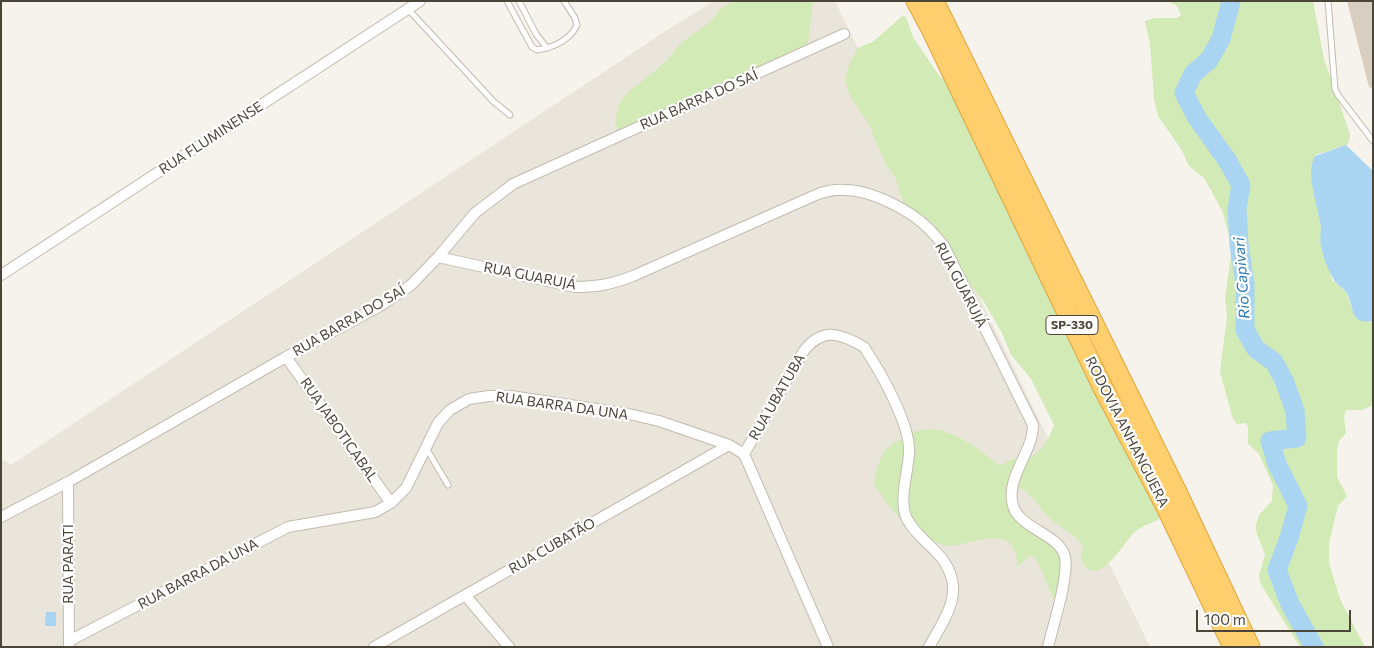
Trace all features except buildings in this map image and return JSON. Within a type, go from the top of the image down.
[{"type":"highway","name":"RODOVIA ANHANGUERA","points":[[916,1],[1102,386],[1165,505],[1233,647]]},
{"type":"highway","name":"RODOVIA ANHANGUERA","points":[[934,1],[1044,218],[1119,376],[1178,492],[1250,647]]},
{"type":"street","name":"RUA FLUMINENSE","points":[[1,275],[420,1]]},
{"type":"street","name":"RUA BARRA DO SAÍ","points":[[1,517],[68,482],[286,357],[380,306],[411,285],[438,257],[475,213],[513,184],[844,34]]},
{"type":"street","name":"RUA GUARUJÁ","points":[[438,257],[575,286],[594,287],[612,284],[633,276],[818,194],[832,190],[864,192],[909,212],[928,228],[944,246],[1033,425],[1032,438],[1016,478],[1012,501],[1014,511],[1020,518],[1049,538],[1065,555],[1066,575],[1048,647]]},
{"type":"street","name":"RUA UBATUBA","points":[[828,647],[744,454],[803,352],[811,341],[831,334],[852,340],[864,347],[905,424],[909,438],[910,453],[903,503],[906,516],[913,528],[943,560],[952,578],[954,592],[951,604],[929,647]]},
{"type":"street","name":"RUA JABOTICABAL","points":[[286,357],[391,503]]},
{"type":"street","name":"RUA BARRA DA UNA","points":[[69,644],[288,527],[375,512],[391,503],[406,488],[438,423],[450,410],[469,399],[489,396],[511,396],[629,414],[659,421],[729,445],[744,454]]},
{"type":"street","name":"RUA CUBATÃO","points":[[374,647],[729,445]]},
{"type":"street","name":"RUA PARATI","points":[[68,482],[69,644]]},
{"type":"street","points":[[465,595],[509,647]]},
{"type":"lane","points":[[507,1],[532,47],[537,50],[555,46],[573,34],[577,26],[575,18],[564,1]]},
{"type":"lane","points":[[519,1],[536,34],[547,48]]},
{"type":"lane","points":[[1328,1],[1335,89],[1373,141]]},
{"type":"lane","points":[[408,9],[493,101],[510,115]]},
{"type":"lane","points":[[426,448],[448,485]]},
{"type":"shaded area","points":[[714,1],[835,1],[1150,647],[1,647],[1,459],[11,465],[670,28]]},
{"type":"green space","points":[[735,1],[813,1],[807,50],[627,135],[626,138],[615,125],[618,106],[628,92],[656,70],[681,43],[711,21],[722,7]]},
{"type":"green space","points":[[1168,1],[1313,1],[1324,59],[1350,134],[1349,142],[1346,145],[1315,155],[1312,180],[1321,228],[1321,248],[1333,281],[1346,292],[1354,315],[1369,322],[1373,321],[1373,405],[1362,410],[1346,410],[1344,417],[1346,433],[1339,441],[1337,450],[1337,477],[1347,496],[1338,506],[1329,543],[1329,563],[1340,599],[1365,647],[1300,647],[1260,583],[1259,575],[1265,555],[1256,531],[1256,524],[1260,514],[1272,501],[1273,485],[1259,454],[1248,444],[1248,426],[1245,423],[1237,424],[1233,419],[1220,372],[1227,316],[1225,299],[1232,247],[1223,213],[1212,192],[1204,178],[1189,166],[1181,149],[1158,116],[1154,99],[1150,43],[1145,21],[1155,18],[1177,18],[1181,15],[1177,6]]},
{"type":"green space","points":[[902,16],[906,17],[913,37],[940,77],[947,81],[1162,518],[1137,530],[1105,566],[1097,570],[1090,570],[1081,560],[1083,546],[1079,541],[1047,516],[1028,493],[1019,488],[1013,491],[1019,506],[1053,536],[1061,548],[1065,573],[1055,602],[1036,558],[1030,555],[1018,566],[1013,547],[1007,541],[999,539],[951,545],[938,543],[916,531],[902,520],[874,484],[879,462],[885,451],[915,431],[928,429],[950,434],[972,445],[1000,466],[1016,458],[1031,456],[1037,453],[1046,442],[1054,425],[1031,379],[1011,355],[1002,333],[984,302],[960,272],[946,248],[907,209],[895,177],[885,163],[870,127],[849,94],[845,78],[858,48],[874,41]]},
{"type":"water","points":[[1346,145],[1373,171],[1373,321],[1360,320],[1356,317],[1346,292],[1335,282],[1329,272],[1321,244],[1321,227],[1312,181],[1312,163],[1315,156]]},
{"type":"water","points":[[46,612],[56,612],[56,626],[45,626]]},
{"type":"waterway","name":"Rio Capivari","points":[[1231,1],[1221,39],[1209,60],[1193,74],[1184,93],[1197,118],[1227,160],[1241,185],[1237,209],[1239,245],[1245,284],[1245,330],[1256,349],[1274,362],[1284,380],[1295,411],[1297,438],[1270,441],[1277,464],[1298,506],[1277,570],[1290,604],[1314,647]]}]
